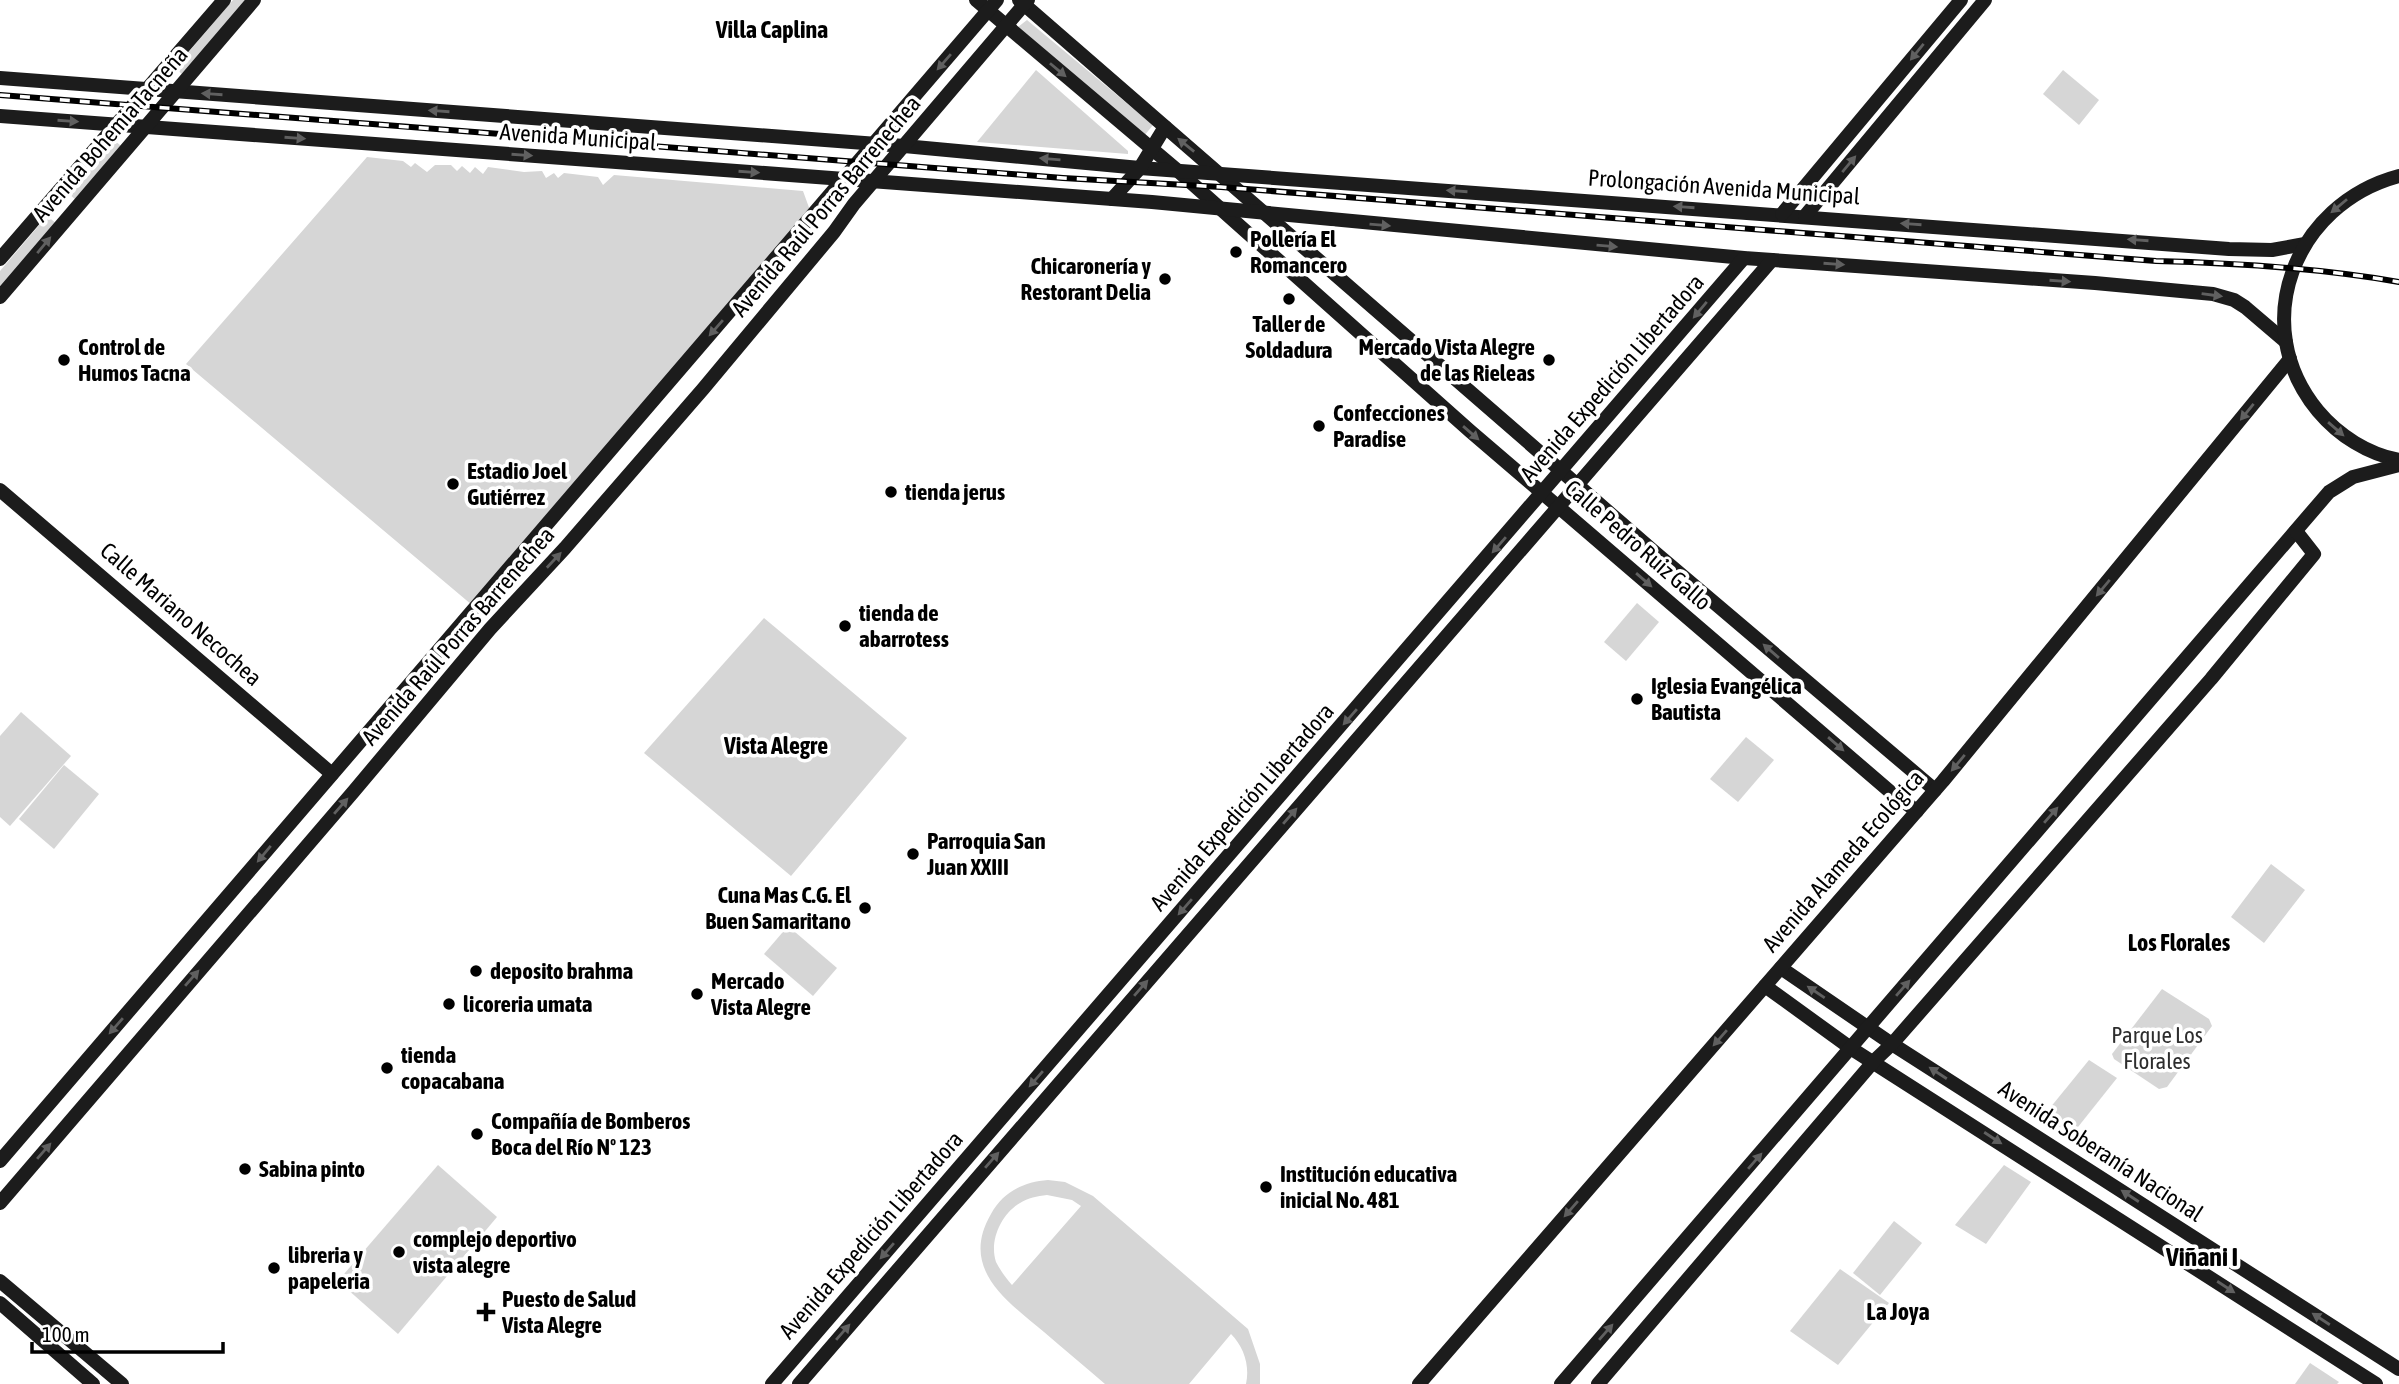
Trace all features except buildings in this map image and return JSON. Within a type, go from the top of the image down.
[{"type":"street","name":"Avenida Bohemia Tacneña","points":[[0,259],[224,0]]},
{"type":"street","name":"Avenida Bohemia Tacneña","points":[[0,297],[254,0]]},
{"type":"street","name":"Calle Pedro Ruiz Gallo","points":[[976,0],[992,5],[1006,26],[1177,170],[1379,352],[1894,795],[1917,811]]},
{"type":"street","points":[[1782,214],[1961,0]]},
{"type":"street","points":[[1805,216],[1985,0]]},
{"type":"street","name":"Calle Pedro Ruiz Gallo","points":[[1024,2],[1164,127],[1222,174],[1578,485],[1935,790]]},
{"type":"street","name":"Avenida Raúl Porras Barrenechea","points":[[0,1203],[490,629],[565,548],[703,389],[1024,2]]},
{"type":"street","name":"Avenida Raúl Porras Barrenechea","points":[[0,1161],[992,5]]},
{"type":"street","name":"Avenida Municipal","points":[[0,78],[904,146],[1140,168]]},
{"type":"street","name":"Avenida Municipal","points":[[0,116],[1219,209]]},
{"type":"street","points":[[1112,199],[1140,168],[1164,127]]},
{"type":"street","name":"Prolongación Avenida Municipal","points":[[1140,168],[2252,250],[2293,248],[2305,244]]},
{"type":"street","points":[[2399,176],[2366,188],[2344,201],[2325,218],[2305,244],[2293,269],[2285,309],[2286,342],[2290,359],[2303,390],[2317,410],[2335,429],[2363,447],[2399,463]]},
{"type":"street","points":[[53,198],[71,214]]},
{"type":"street","points":[[1219,209],[1264,211],[1338,221],[1744,258],[2213,294],[2234,300],[2245,307],[2286,342]]},
{"type":"street","name":"Avenida Expedición Libertadora","points":[[772,1384],[1744,258]]},
{"type":"street","name":"Avenida Expedición Libertadora","points":[[799,1384],[1772,260]]},
{"type":"street","name":"Avenida Alameda Ecológica","points":[[1419,1384],[1935,790],[2290,359]]},
{"type":"street","points":[[1561,1384],[2329,492],[2353,477],[2399,463]]},
{"type":"street","name":"Calle Mariano Necochea","points":[[0,490],[332,774]]},
{"type":"street","points":[[1598,1384],[1874,1061],[1892,1044],[2211,679],[2314,554],[2296,531]]},
{"type":"street","name":"Avenida Soberanía Nacional","points":[[1781,968],[1892,1044],[2399,1369]]},
{"type":"street","name":"Avenida Soberanía Nacional","points":[[1765,986],[1852,1049],[2376,1384]]},
{"type":"street","points":[[2019,1155],[2034,1135]]},
{"type":"street","points":[[0,1281],[122,1384]]},
{"type":"street","points":[[0,1303],[93,1384]]},
{"type":"street","points":[[2335,1358],[2350,1338]]},
{"type":"green space","points":[[233,0],[247,0],[183,75],[175,68]]},
{"type":"green space","points":[[1027,20],[1153,125],[1144,136],[1018,27]]},
{"type":"green space","points":[[1036,70],[1128,151],[1128,154],[977,142]]},
{"type":"green space","points":[[2063,70],[2099,100],[2079,125],[2043,94]]},
{"type":"green space","points":[[113,139],[121,146],[76,200],[68,193]]},
{"type":"green space","name":"Estadio Joel Gutiérrez","points":[[367,157],[403,161],[411,167],[415,163],[427,172],[435,165],[451,165],[457,171],[462,166],[470,173],[475,167],[483,174],[488,167],[524,172],[542,171],[546,178],[554,173],[558,178],[564,173],[598,177],[603,185],[614,175],[803,191],[811,213],[472,605],[186,364]]},
{"type":"green space","points":[[47,216],[57,224],[0,291],[0,271]]},
{"type":"green space","points":[[1637,603],[1659,622],[1626,661],[1604,642]]},
{"type":"green space","points":[[764,618],[907,738],[791,876],[644,753]]},
{"type":"green space","points":[[21,712],[71,756],[10,826],[0,817],[0,736]]},
{"type":"green space","points":[[1746,737],[1774,760],[1738,802],[1710,779]]},
{"type":"green space","points":[[64,765],[99,794],[54,849],[19,819]]},
{"type":"green space","points":[[2271,864],[2305,890],[2264,943],[2231,917]]},
{"type":"green space","points":[[788,926],[837,968],[813,996],[764,954]]},
{"type":"green space","name":"Parque Los Florales","points":[[2162,989],[2209,1019],[2212,1026],[2167,1087],[2159,1089],[2114,1059],[2112,1054]]},
{"type":"green space","points":[[2089,1060],[2117,1078],[2070,1137],[2041,1119]]},
{"type":"green space","points":[[438,1165],[497,1217],[398,1334],[338,1281]]},
{"type":"green space","points":[[2004,1165],[2031,1182],[1986,1244],[1955,1225]]},
{"type":"green space","points":[[1039,1181],[1065,1182],[1093,1196],[1248,1329],[1260,1364],[1260,1384],[1246,1384],[1245,1357],[1231,1334],[1189,1384],[1105,1384],[1016,1308],[992,1282],[984,1267],[981,1251],[983,1234],[991,1214],[1001,1200],[1022,1186]],"holes":[[[1047,1195],[1072,1200],[1081,1206],[1012,1285],[996,1262],[994,1254],[994,1245],[1002,1221],[1023,1201]]]},
{"type":"green space","points":[[1894,1221],[1922,1243],[1880,1295],[1853,1273]]},
{"type":"green space","points":[[1840,1269],[1889,1303],[1838,1365],[1790,1331]]},
{"type":"green space","points":[[2310,1363],[2339,1382],[2295,1384]]},
{"type":"railway","points":[[0,95],[2156,261],[2278,267],[2399,282]]},
{"type":"place","name":"Pollería El Romancero","points":[[1236,252]]},
{"type":"place","name":"Chicaronería y Restorant Delia","points":[[1165,279]]},
{"type":"place","name":"Taller de Soldadura","points":[[1289,299]]},
{"type":"place","name":"Control de Humos Tacna","points":[[64,360]]},
{"type":"place","name":"Mercado Vista Alegre de las Rieleas","points":[[1549,360]]},
{"type":"place","name":"Confecciones Paradise","points":[[1319,426]]},
{"type":"place","name":"Estadio Joel Gutiérrez","points":[[453,484]]},
{"type":"place","name":"tienda jerus","points":[[891,492]]},
{"type":"place","name":"tienda de abarrotess","points":[[845,626]]},
{"type":"place","name":"Iglesia Evangélica Bautista","points":[[1637,699]]},
{"type":"place","name":"Parroquia San Juan XXIII","points":[[913,854]]},
{"type":"place","name":"Cuna Mas C.G. El Buen Samaritano","points":[[865,908]]},
{"type":"place","name":"deposito brahma","points":[[476,971]]},
{"type":"place","name":"Mercado Vista Alegre","points":[[697,994]]},
{"type":"place","name":"licoreria umata","points":[[449,1004]]},
{"type":"place","name":"tienda copacabana","points":[[387,1068]]},
{"type":"place","name":"Compañía de Bomberos Boca del Río Nº 123","points":[[477,1134]]},
{"type":"place","name":"Sabina pinto","points":[[245,1169]]},
{"type":"place","name":"Institución educativa inicial No. 481","points":[[1266,1187]]},
{"type":"place","name":"complejo deportivo vista alegre","points":[[399,1252]]},
{"type":"place","name":"libreria y papeleria","points":[[274,1268]]},
{"type":"place","name":"Puesto de Salud Vista Alegre","points":[[486,1312]]},
{"type":"district","name":"Villa Caplina","points":[[772,29]]},
{"type":"district","name":"Vista Alegre","points":[[776,745]]},
{"type":"district","name":"Los Florales","points":[[2179,942]]},
{"type":"district","name":"Viñani I","points":[[2202,1257]]},
{"type":"district","name":"La Joya","points":[[1898,1311]]}]
